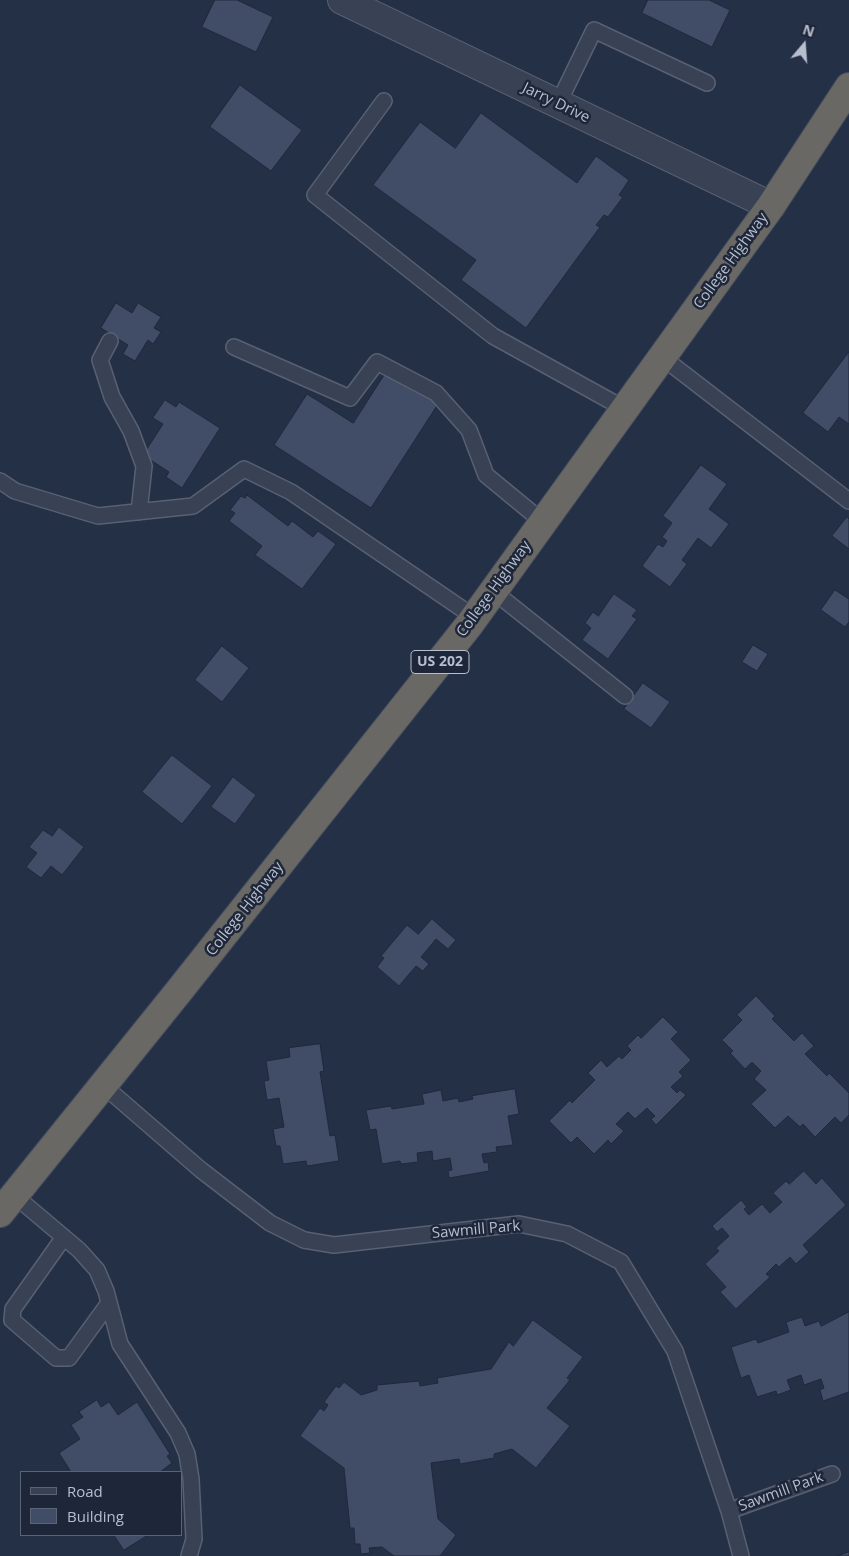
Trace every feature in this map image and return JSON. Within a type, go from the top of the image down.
[{"type":"highway","name":"College Highway","points":[[7,1204],[104,1086],[474,618],[771,206],[849,89]]},
{"type":"street","name":"Jarry Drive","points":[[342,0],[771,206]]},
{"type":"lane","points":[[558,104],[594,30],[707,83]]},
{"type":"lane","points":[[384,101],[315,195],[493,336],[625,409]]},
{"type":"lane","points":[[110,341],[100,360],[112,397],[131,432],[144,466],[140,512]]},
{"type":"lane","points":[[234,348],[350,398],[377,362],[436,393],[469,430],[486,475],[543,522]]},
{"type":"lane","points":[[662,357],[849,500]]},
{"type":"lane","points":[[0,481],[15,491],[98,516],[193,506],[244,469],[291,492],[474,618]]},
{"type":"lane","points":[[493,591],[625,696]]},
{"type":"lane","name":"Sawmill Park","points":[[104,1086],[201,1170],[270,1223],[304,1240],[334,1245],[519,1224],[567,1234],[621,1262],[675,1351],[729,1511],[741,1556]]},
{"type":"lane","points":[[7,1204],[64,1237],[97,1270],[109,1303],[120,1344],[178,1433],[187,1454],[194,1539],[190,1556]]},
{"type":"lane","points":[[64,1237],[13,1309],[12,1320],[56,1358],[69,1358],[109,1303]]},
{"type":"lane","name":"Sawmill Park","points":[[729,1511],[832,1474]]},
{"type":"building","points":[[215,0],[237,0],[273,17],[256,52],[202,27]]},
{"type":"building","points":[[648,0],[709,0],[730,10],[712,47],[642,13]]},
{"type":"building","points":[[240,85],[302,130],[271,171],[210,127]]},
{"type":"building","points":[[481,113],[577,183],[596,156],[629,180],[619,195],[623,197],[608,217],[604,215],[596,225],[600,227],[526,328],[461,280],[476,260],[373,185],[420,122],[455,148]]},
{"type":"building","points":[[116,303],[132,313],[138,303],[161,317],[154,328],[161,332],[153,344],[148,340],[135,361],[123,354],[128,345],[101,328]]},
{"type":"building","points":[[849,352],[849,424],[839,417],[828,432],[803,413]]},
{"type":"building","points":[[387,371],[438,404],[371,508],[274,445],[307,394],[353,423]]},
{"type":"building","points":[[165,400],[176,407],[179,402],[220,428],[182,488],[166,477],[169,472],[143,455],[163,424],[153,418]]},
{"type":"building","points":[[701,465],[727,484],[709,509],[729,524],[711,548],[698,538],[682,560],[687,564],[670,587],[642,566],[658,544],[663,547],[667,541],[662,537],[672,523],[663,516]]},
{"type":"building","points":[[247,495],[288,526],[292,521],[313,537],[318,531],[336,544],[302,589],[255,555],[262,546],[229,521],[235,513],[230,510],[241,496],[245,498]]},
{"type":"building","points":[[847,517],[849,519],[849,549],[832,536]]},
{"type":"building","points":[[835,590],[849,599],[849,622],[845,627],[821,610]]},
{"type":"building","points":[[614,594],[637,610],[632,616],[637,619],[608,659],[582,640],[591,628],[585,623],[593,612],[598,616]]},
{"type":"building","points":[[753,645],[768,654],[757,671],[742,662]]},
{"type":"building","points":[[222,646],[249,668],[222,702],[195,680]]},
{"type":"building","points":[[643,683],[670,702],[651,728],[624,709]]},
{"type":"building","points":[[172,755],[212,786],[182,824],[142,792]]},
{"type":"building","points":[[233,777],[256,795],[235,824],[211,807]]},
{"type":"building","points":[[59,827],[84,847],[62,875],[51,866],[41,878],[26,867],[37,853],[29,847],[43,830],[52,836]]},
{"type":"building","points":[[432,919],[456,940],[448,949],[436,939],[421,957],[429,964],[423,971],[416,966],[399,986],[377,967],[384,958],[381,956],[407,925],[418,934]]},
{"type":"building","points":[[756,996],[775,1016],[772,1019],[794,1041],[802,1033],[814,1046],[805,1054],[827,1076],[829,1073],[849,1093],[849,1115],[841,1123],[835,1117],[815,1137],[803,1124],[800,1127],[788,1116],[775,1128],[751,1104],[766,1090],[754,1079],[761,1071],[752,1062],[745,1069],[730,1053],[733,1051],[722,1040],[742,1020],[737,1015]]},
{"type":"building","points":[[663,1017],[678,1032],[671,1039],[691,1060],[679,1072],[683,1076],[671,1087],[677,1093],[680,1090],[686,1095],[656,1125],[651,1119],[655,1116],[647,1108],[635,1119],[628,1112],[616,1124],[624,1131],[611,1144],[608,1140],[594,1154],[577,1137],[571,1143],[549,1121],[570,1100],[572,1103],[595,1080],[588,1073],[601,1060],[607,1067],[619,1056],[622,1059],[631,1050],[627,1046],[638,1035],[641,1038]]},
{"type":"building","points":[[320,1044],[324,1071],[320,1072],[330,1136],[335,1135],[339,1161],[307,1166],[306,1161],[283,1164],[280,1146],[276,1146],[273,1129],[284,1127],[279,1098],[267,1100],[264,1081],[269,1080],[266,1061],[290,1057],[289,1048]]},
{"type":"building","points":[[515,1089],[519,1114],[508,1116],[513,1145],[496,1147],[497,1152],[482,1154],[484,1163],[488,1162],[489,1171],[449,1178],[448,1171],[452,1170],[450,1158],[433,1161],[432,1151],[417,1153],[418,1162],[401,1164],[400,1161],[382,1164],[376,1129],[370,1130],[366,1110],[391,1106],[392,1109],[424,1104],[422,1094],[441,1090],[443,1101],[458,1098],[459,1102],[473,1099],[472,1096]]},
{"type":"building","points":[[804,1171],[816,1184],[822,1178],[846,1205],[803,1245],[809,1252],[796,1264],[790,1257],[779,1267],[776,1264],[766,1274],[770,1277],[736,1309],[720,1292],[726,1287],[705,1264],[719,1251],[716,1248],[729,1236],[722,1228],[717,1232],[712,1226],[741,1200],[747,1207],[744,1209],[749,1215],[762,1204],[770,1213],[782,1202],[773,1193],[786,1181],[789,1184]]},
{"type":"building","points":[[849,1312],[849,1392],[823,1401],[820,1390],[824,1388],[821,1379],[804,1385],[801,1375],[787,1380],[791,1390],[777,1395],[776,1391],[757,1397],[749,1375],[741,1378],[731,1347],[756,1339],[758,1343],[789,1332],[786,1322],[802,1317],[805,1326],[819,1321],[821,1326]]},
{"type":"building","points":[[533,1320],[583,1357],[567,1378],[570,1380],[547,1408],[570,1426],[536,1468],[512,1449],[494,1454],[494,1458],[460,1464],[459,1459],[431,1463],[438,1519],[456,1535],[440,1556],[394,1556],[382,1547],[369,1548],[370,1553],[361,1554],[360,1544],[355,1544],[354,1528],[350,1528],[344,1468],[300,1436],[320,1408],[324,1411],[328,1405],[324,1402],[336,1386],[339,1388],[344,1382],[361,1395],[377,1390],[377,1385],[419,1381],[420,1386],[438,1383],[437,1378],[491,1369],[509,1342],[513,1346]]},
{"type":"building","points":[[97,1400],[101,1407],[109,1402],[118,1415],[137,1402],[170,1454],[167,1456],[172,1463],[161,1471],[70,1471],[59,1453],[80,1439],[71,1425],[83,1417],[79,1412]]},
{"type":"building","points":[[115,1536],[146,1536],[124,1550]]},
{"type":"building","points":[[849,1552],[849,1556],[838,1556]]}]
